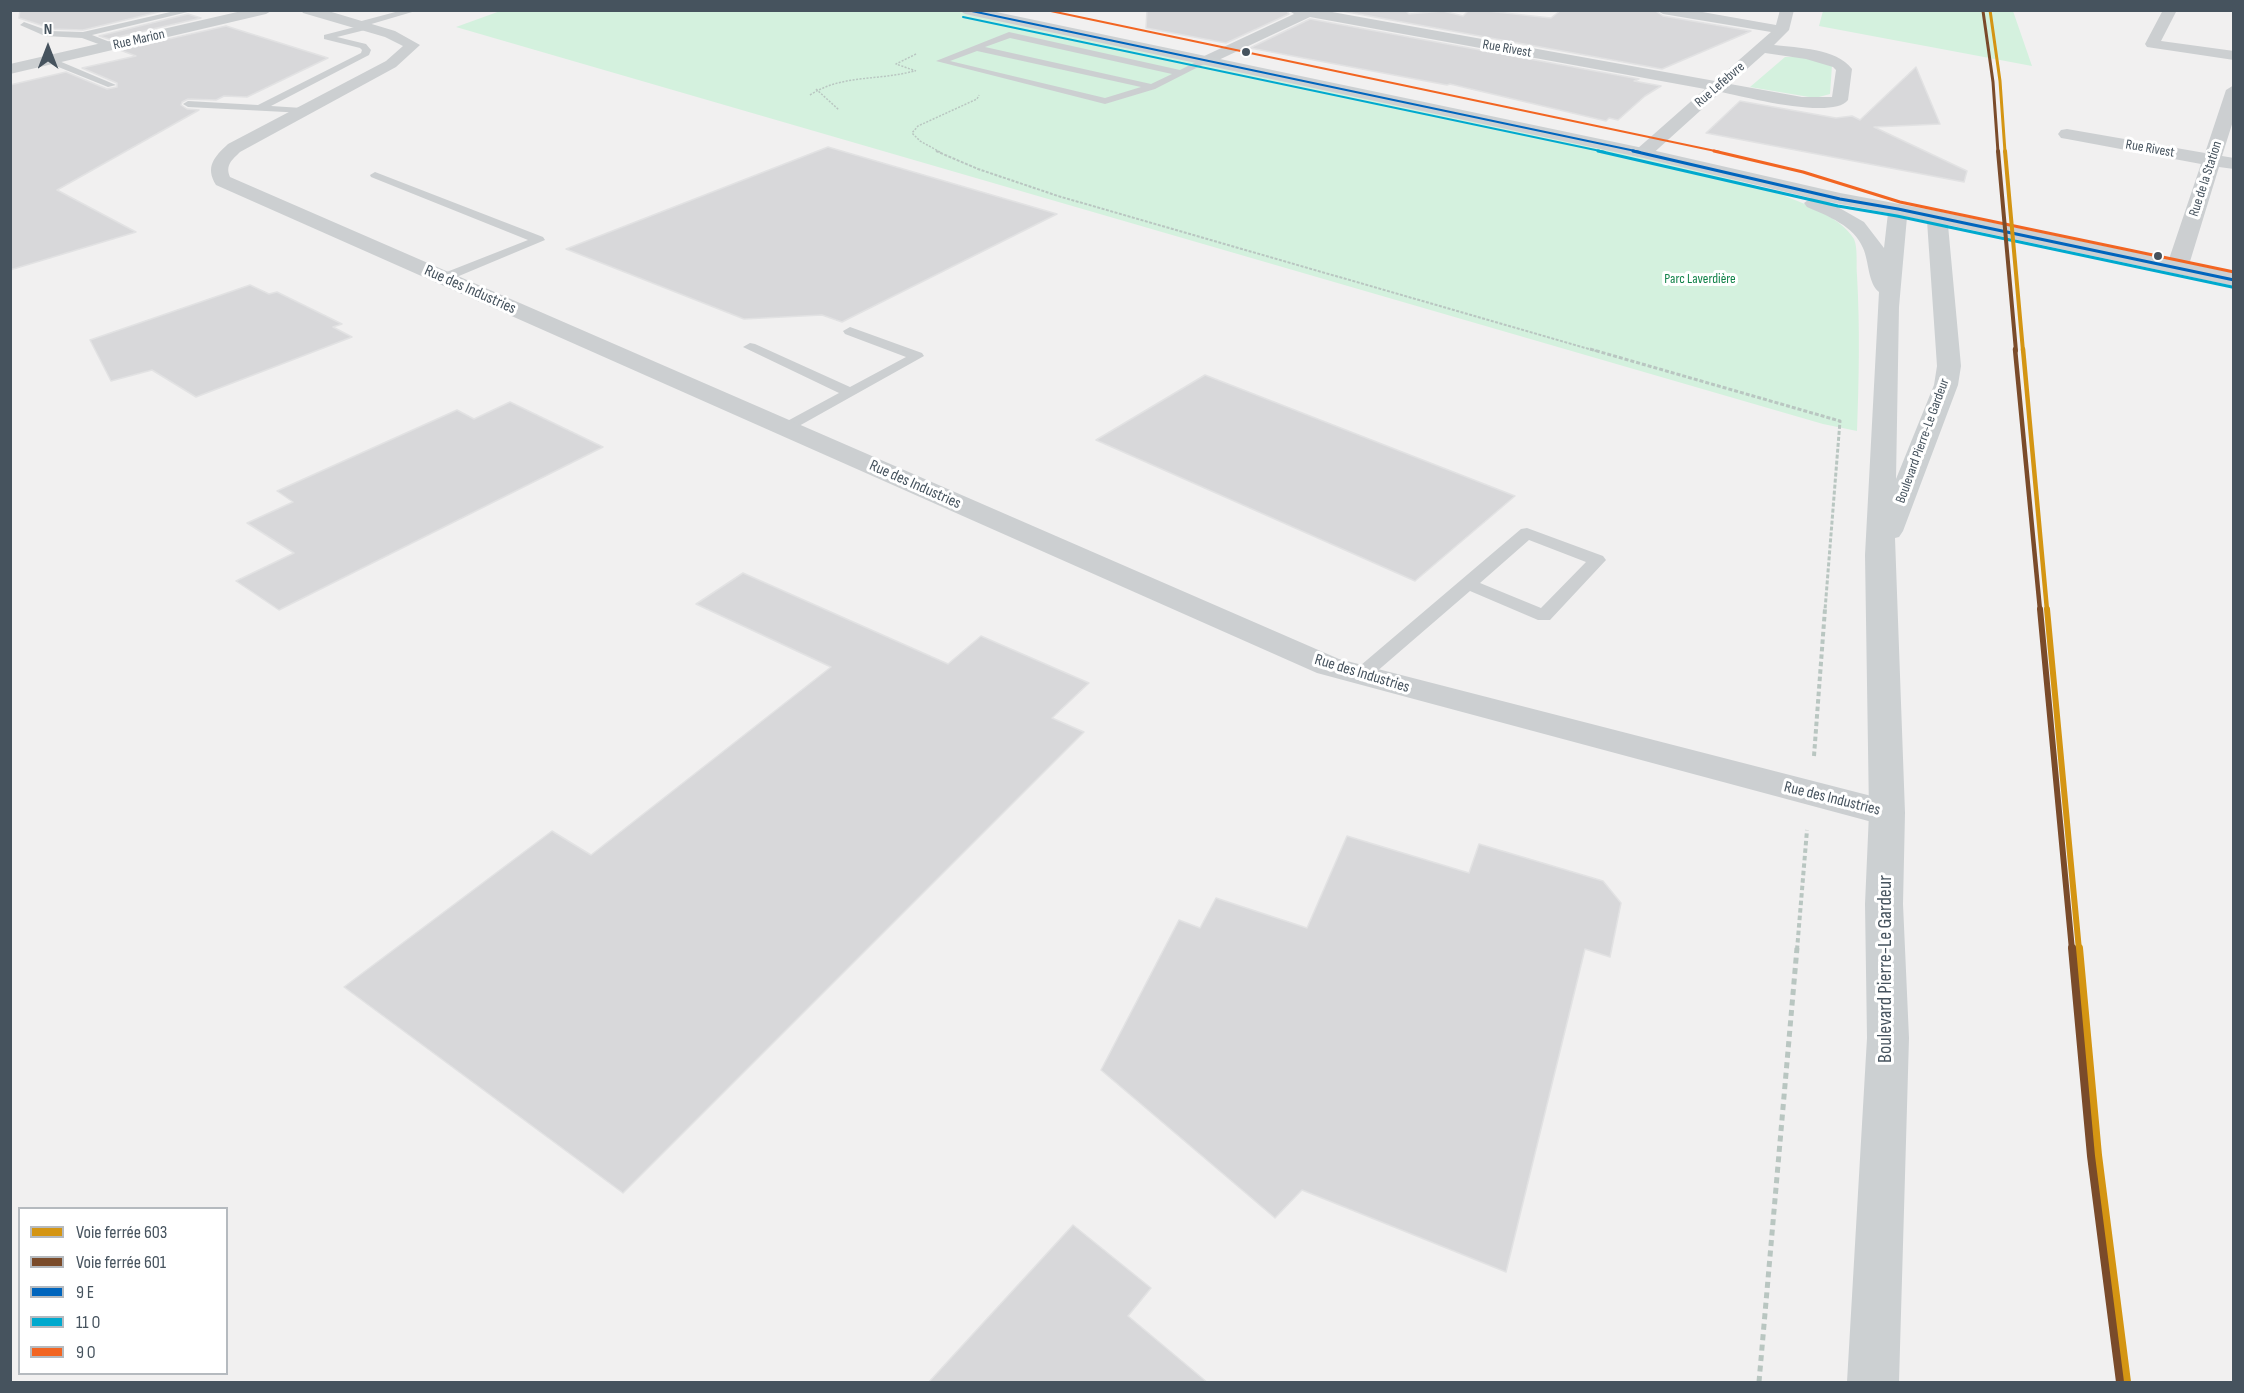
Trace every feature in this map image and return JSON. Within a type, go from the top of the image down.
[{"type":"street","name":"Rue Marion","points":[[10,69],[267,10]]},
{"type":"street","points":[[308,10],[371,29]]},
{"type":"street","points":[[965,10],[1069,29],[1801,179],[1898,209]]},
{"type":"street","points":[[1007,10],[1069,29]]},
{"type":"street","points":[[1663,10],[1782,30],[1787,10]]},
{"type":"street","points":[[2170,10],[2151,44],[2234,56]]},
{"type":"street","points":[[1212,58],[1306,11]]},
{"type":"street","name":"Rue Rivest","points":[[1306,11],[1802,102],[1830,103],[1840,100],[1844,69],[1841,65],[1821,58],[1762,48]]},
{"type":"street","name":"Rue des Industries","points":[[371,29],[413,45],[391,64],[228,153],[218,166],[218,174],[224,182],[1328,666],[1811,795],[1887,813]]},
{"type":"street","name":"Rue Lefebvre","points":[[1648,149],[1782,30]]},
{"type":"street","name":"Rue de la Station","points":[[2177,268],[2232,99]]},
{"type":"street","name":"Rue Rivest","points":[[2067,134],[2234,164]]},
{"type":"street","points":[[1648,149],[1810,201],[1842,216],[1858,228],[1874,249],[1888,307]]},
{"type":"street","points":[[1692,165],[1840,199],[1937,217],[2234,280]]},
{"type":"street","name":"Boulevard Pierre-Le Gardeur","points":[[1873,1383],[1888,1038],[1884,904],[1887,813],[1880,555],[1888,307],[1898,209]]},
{"type":"street","name":"Boulevard Pierre-Le Gardeur","points":[[1880,555],[1946,384],[1949,366],[1937,217]]},
{"type":"lane","points":[[148,10],[166,16]]},
{"type":"lane","points":[[41,45],[192,10]]},
{"type":"lane","points":[[258,109],[365,55],[367,50],[363,46],[327,37],[371,29],[415,10]]},
{"type":"lane","points":[[24,25],[48,34],[83,35],[112,46]]},
{"type":"lane","points":[[87,25],[102,31]]},
{"type":"lane","points":[[1031,40],[1069,29]]},
{"type":"lane","points":[[1181,73],[1009,35],[941,61],[1105,101],[1152,87],[1181,73],[1212,58]]},
{"type":"lane","points":[[976,48],[1152,87]]},
{"type":"lane","points":[[49,60],[111,86]]},
{"type":"lane","points":[[188,104],[303,111]]},
{"type":"lane","points":[[375,175],[539,240],[443,278]]},
{"type":"lane","points":[[784,428],[916,356],[850,331]]},
{"type":"lane","points":[[750,347],[850,392]]},
{"type":"lane","points":[[1360,675],[1527,533],[1597,560],[1544,616],[1468,584]]},
{"type":"path","points":[[922,52],[896,64],[925,73]]},
{"type":"path","points":[[810,94],[816,89],[852,78],[901,75],[914,70]]},
{"type":"path","points":[[816,89],[839,110]]},
{"type":"path","points":[[981,91],[977,99],[918,126],[912,133],[914,138],[938,153],[1058,196],[1840,421],[1811,795],[1759,1383]]},
{"type":"green space","name":"Parc Laverdière","points":[[503,10],[955,11],[1622,151],[1747,183],[1815,209],[1839,223],[1854,239],[1859,314],[1857,431],[1823,424],[456,27]]},
{"type":"green space","points":[[1823,11],[2013,11],[2032,66],[1819,26]]},
{"type":"green space","points":[[1785,57],[1805,57],[1832,65],[1830,94],[1815,98],[1750,87]]},
{"type":"building","points":[[20,10],[167,10],[83,30],[53,29],[19,18]]},
{"type":"building","points":[[1147,10],[1286,10],[1289,14],[1226,43],[1146,28]]},
{"type":"building","points":[[1336,10],[1405,10],[1409,14],[1443,11],[1463,16],[1469,10],[1478,10],[1551,18],[1561,10],[1654,10],[1663,16],[1751,31],[1662,69]]},
{"type":"building","points":[[188,14],[201,18],[109,39],[99,36]]},
{"type":"building","points":[[1310,19],[1639,79],[1634,81],[1661,86],[1645,96],[1618,120],[1609,118],[1606,121],[1450,84],[1250,48]]},
{"type":"building","points":[[226,26],[328,58],[247,97],[224,96],[216,100],[188,99],[182,102],[181,105],[187,109],[199,110],[57,190],[136,232],[10,270],[10,85],[66,72],[107,89],[117,87],[117,83],[82,68],[136,56],[120,50]]},
{"type":"building","points":[[1916,67],[1940,124],[1874,127],[1967,171],[1964,182],[1706,133],[1740,101],[1836,118],[1852,116],[1860,120]]},
{"type":"building","points":[[828,147],[1057,214],[842,322],[822,315],[744,319],[566,249]]},
{"type":"building","points":[[250,285],[269,294],[277,292],[342,324],[333,327],[352,337],[196,397],[152,370],[111,381],[90,340]]},
{"type":"building","points":[[1205,375],[1515,496],[1415,581],[1096,440]]},
{"type":"building","points":[[510,402],[603,447],[279,610],[236,581],[294,553],[247,523],[293,502],[277,491],[457,410],[474,419]]},
{"type":"building","points":[[743,573],[948,664],[981,636],[1089,683],[1052,718],[1084,732],[623,1193],[344,987],[552,831],[591,855],[831,667],[696,604]]},
{"type":"building","points":[[1347,836],[1469,873],[1479,844],[1603,881],[1621,903],[1610,957],[1585,949],[1506,1272],[1302,1190],[1275,1218],[1101,1070],[1179,920],[1200,928],[1216,898],[1307,928]]},
{"type":"building","points":[[1073,1225],[1151,1288],[1128,1316],[1208,1383],[928,1383]]},
{"type":"rail line","name":"603","points":[[1990,10],[2000,81],[2011,226],[2098,1155],[2127,1382]]},
{"type":"rail line","name":"601","points":[[1983,11],[1993,82],[2004,227],[2091,1156],[2120,1382]]},
{"type":"transit line","points":[[967,10],[1643,153],[1840,199],[1898,209],[2234,280]]},
{"type":"transit line","points":[[1046,10],[1655,137],[1803,172],[1900,202],[2234,272]]},
{"type":"transit line","points":[[963,17],[1641,160],[1838,206],[1897,216],[2232,287]]}]
